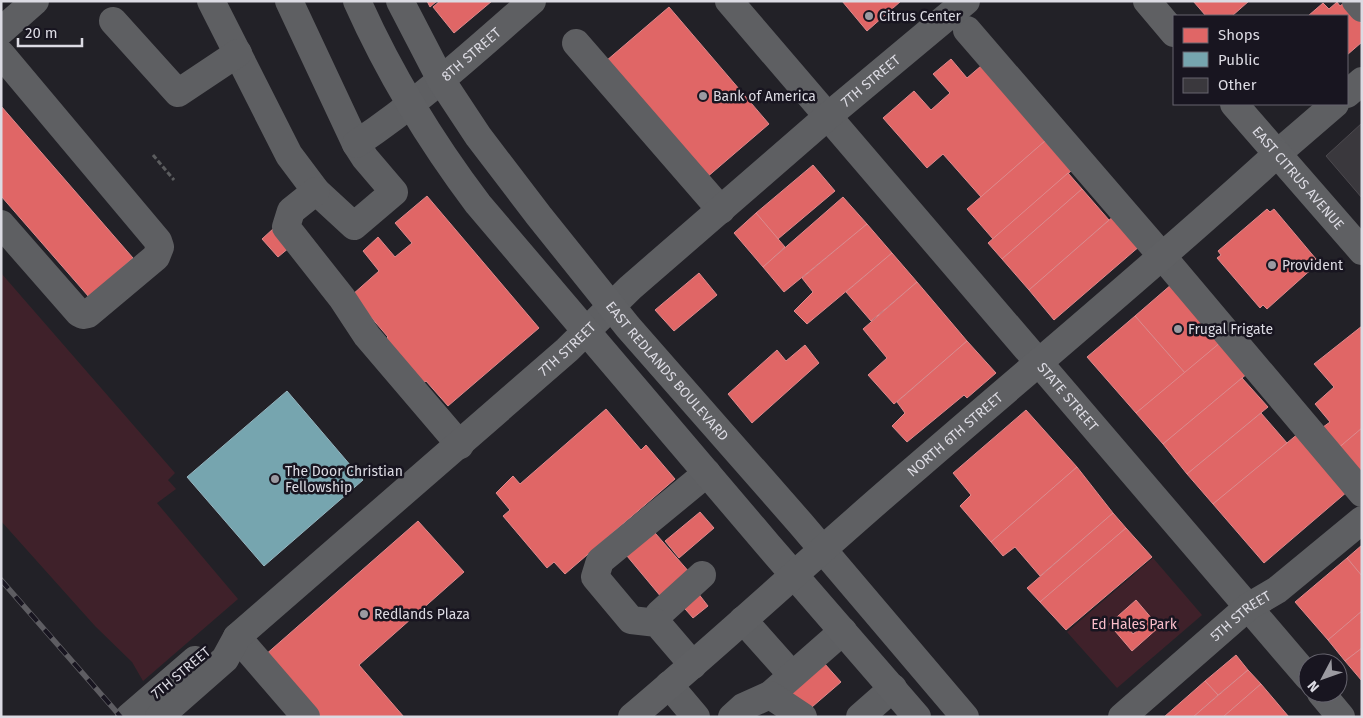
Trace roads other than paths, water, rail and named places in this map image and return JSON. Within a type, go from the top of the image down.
[{"type":"main road","points":[[357,1],[369,28],[410,105],[444,159],[478,204],[917,717]]},
{"type":"main road","name":"EAST REDLANDS BOULEVARD","points":[[400,1],[441,80],[478,136],[539,216],[611,306],[965,717]]},
{"type":"main road","points":[[1147,1],[1173,32]]},
{"type":"main road","name":"EAST CITRUS AVENUE","points":[[1235,105],[1362,251]]},
{"type":"main road","name":"NORTH 6TH STREET","points":[[632,717],[744,620],[822,549],[1278,154]]},
{"type":"street","points":[[1,31],[35,1]]},
{"type":"street","points":[[211,1],[289,155],[316,191],[354,226],[394,192],[365,158],[356,144],[288,1]]},
{"type":"street","name":"8TH STREET","points":[[356,144],[387,124],[532,1]]},
{"type":"street","name":"STATE STREET","points":[[729,1],[1298,665]]},
{"type":"street","name":"7TH STREET","points":[[159,717],[225,659],[237,637],[563,354],[611,306],[827,117],[966,1]]},
{"type":"street","points":[[1356,1],[1362,8]]},
{"type":"street","points":[[113,21],[178,93],[238,53]]},
{"type":"street","points":[[967,30],[1162,256],[1362,493]]},
{"type":"street","points":[[576,42],[721,210]]},
{"type":"street","points":[[1,54],[158,241],[160,247],[156,257],[88,314],[83,315],[78,313],[1,224]]},
{"type":"street","points":[[1348,93],[1362,81]]},
{"type":"street","points":[[1278,154],[1334,105]]},
{"type":"street","points":[[316,191],[291,211],[286,227],[342,298],[367,336],[460,444]]},
{"type":"street","points":[[693,665],[657,623],[631,620],[595,577],[600,560],[707,473]]},
{"type":"street","name":"5TH STREET","points":[[1124,716],[1248,607],[1277,590],[1362,520]]},
{"type":"street","points":[[657,623],[659,614],[702,575]]},
{"type":"street","points":[[744,620],[792,675]]},
{"type":"street","points":[[732,717],[742,707],[770,695],[843,631]]},
{"type":"street","points":[[237,637],[306,717]]},
{"type":"street","name":"7TH STREET","points":[[129,717],[211,646],[237,637]]},
{"type":"street","points":[[669,685],[696,717]]},
{"type":"street","points":[[860,717],[893,688]]},
{"type":"street","points":[[770,695],[803,717]]},
{"type":"street","points":[[1330,703],[1342,717]]},
{"type":"railway","points":[[1,580],[121,717]]},
{"type":"place","name":"Citrus Center","points":[[869,16]]},
{"type":"place","name":"Bank of America","points":[[703,96]]},
{"type":"place","name":"Provident","points":[[1272,265]]},
{"type":"place","name":"Frugal Frigate","points":[[1178,329]]},
{"type":"place","name":"The Door Christian Fellowship","points":[[275,479]]},
{"type":"place","name":"Redlands Plaza","points":[[364,614]]},
{"type":"park label","name":"Ed Hales Park","points":[[1134,624]]}]
